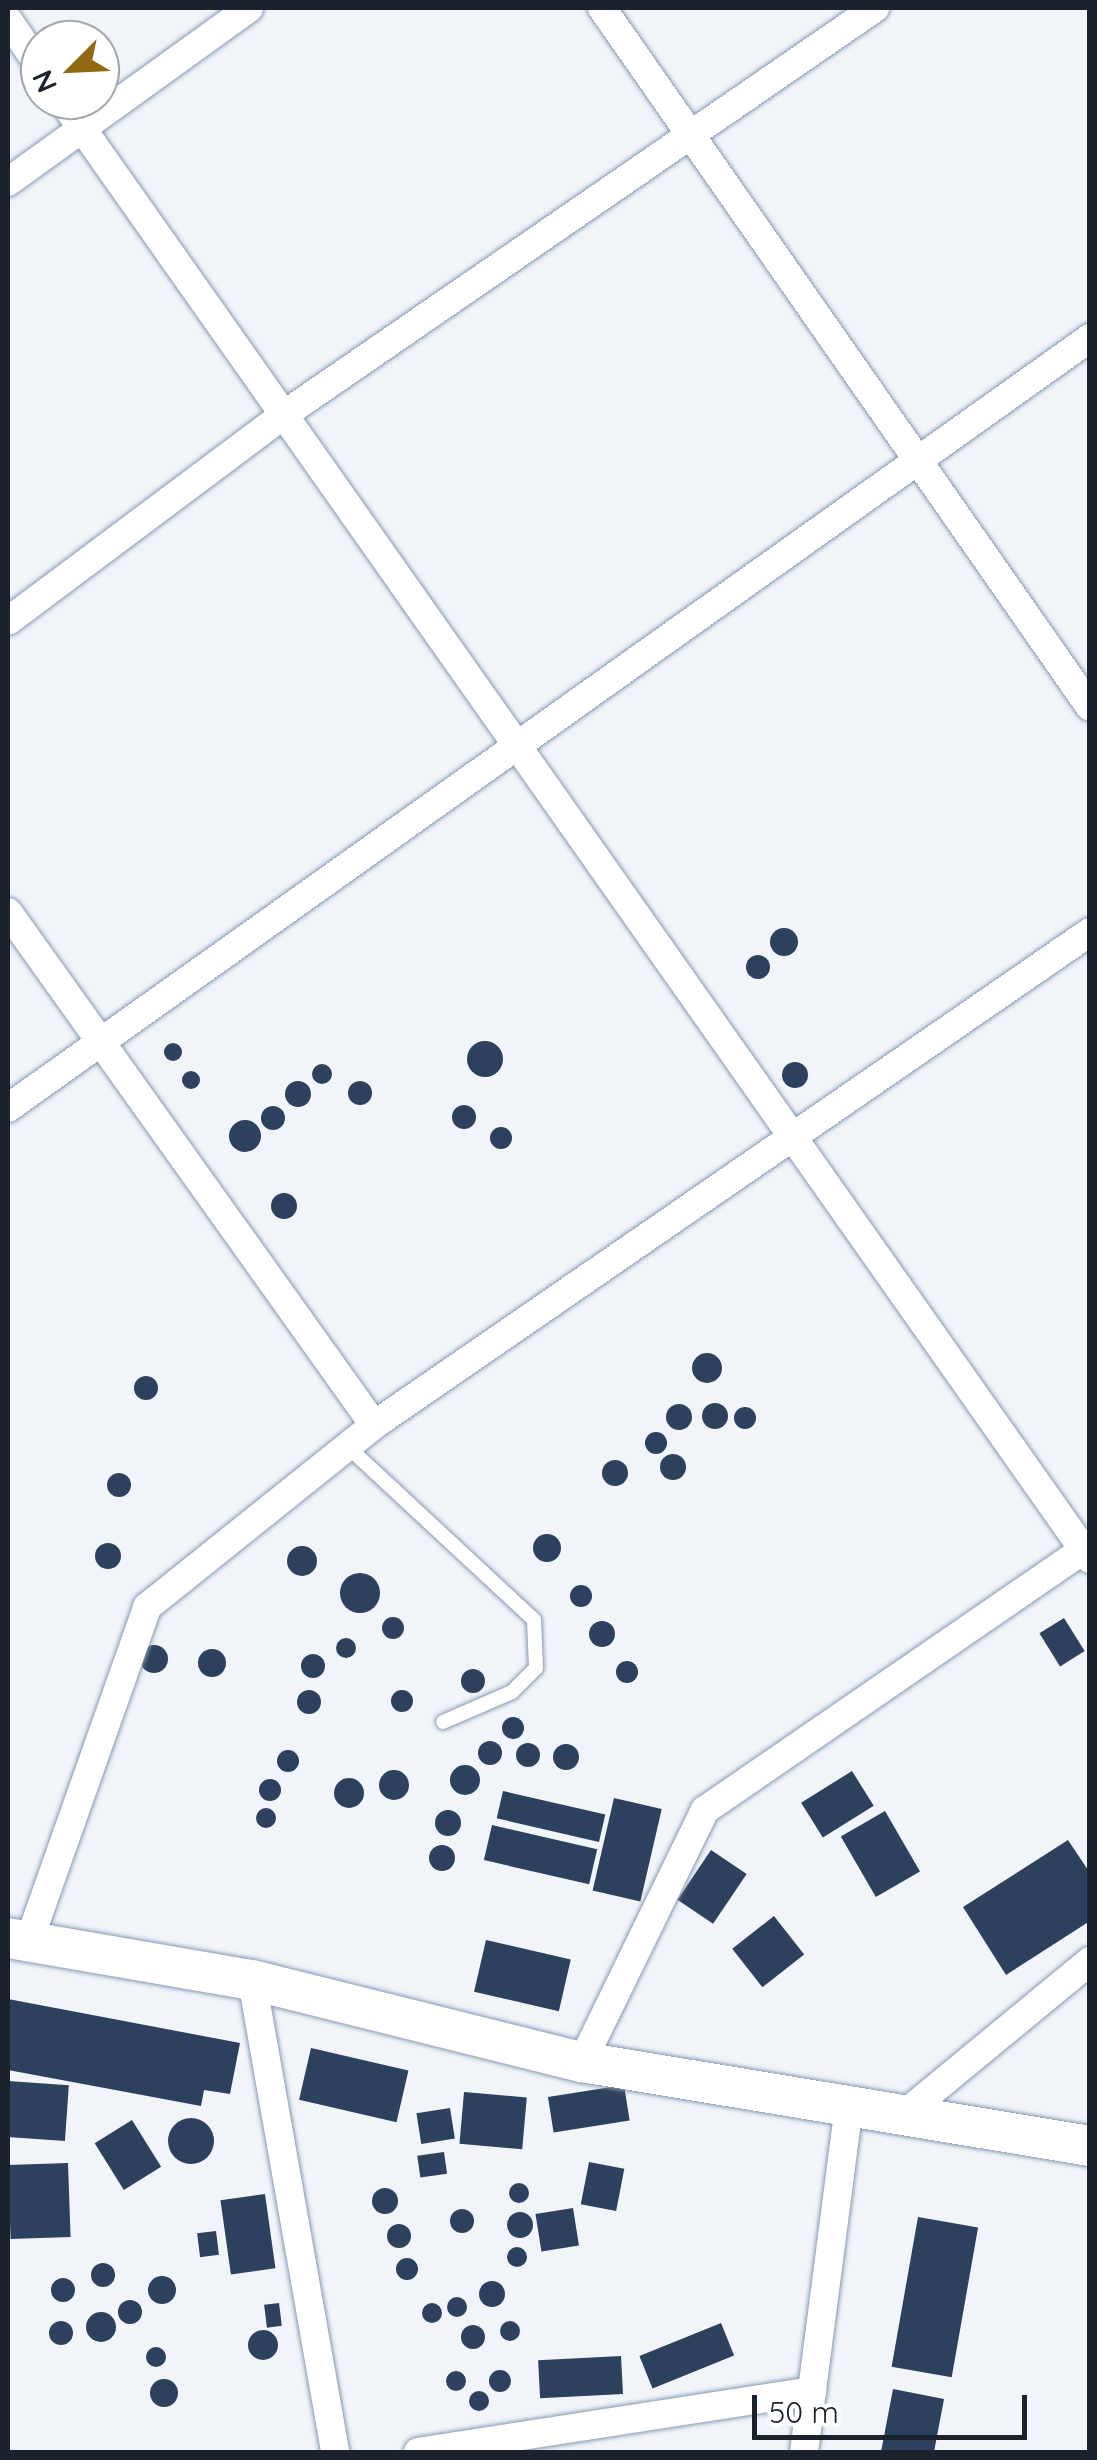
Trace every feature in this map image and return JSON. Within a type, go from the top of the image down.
[{"type":"street","points":[[8,182],[249,8]]},
{"type":"street","points":[[602,8],[1090,707]]},
{"type":"street","points":[[8,621],[282,416],[875,8]]},
{"type":"street","points":[[76,120],[1087,1551],[705,1810],[582,2062]]},
{"type":"street","points":[[8,1108],[102,1046],[517,744],[1090,338]]},
{"type":"street","points":[[8,912],[374,1425]]},
{"type":"street","points":[[1090,932],[796,1142],[374,1425],[147,1606],[18,1940],[252,1980],[582,2062],[1090,2146]]},
{"type":"street","points":[[902,2116],[1090,1961]]},
{"type":"street","points":[[252,1980],[334,2452]]},
{"type":"street","points":[[804,2452],[849,2106]]},
{"type":"street","points":[[418,2452],[812,2392]]},
{"type":"lane","points":[[348,1447],[534,1620],[536,1668],[512,1692],[443,1722]]},
{"type":"building","points":[[784,928],[794,932],[798,942],[794,952],[784,956],[774,952],[770,942],[774,932]]},
{"type":"building","points":[[758,955],[767,958],[767,976],[758,979],[749,976],[746,967],[749,958]]},
{"type":"building","points":[[485,1041],[497,1047],[503,1059],[497,1071],[485,1077],[473,1071],[467,1059],[473,1047]]},
{"type":"building","points":[[173,1043],[180,1045],[180,1059],[173,1061],[166,1059],[164,1052],[166,1045]]},
{"type":"building","points":[[795,1062],[804,1066],[808,1075],[804,1084],[795,1088],[786,1084],[782,1075],[786,1066]]},
{"type":"building","points":[[322,1064],[332,1074],[322,1084],[312,1074]]},
{"type":"building","points":[[191,1071],[200,1080],[191,1089],[182,1080]]},
{"type":"building","points":[[298,1081],[307,1085],[311,1094],[307,1103],[298,1107],[289,1103],[285,1094],[289,1085]]},
{"type":"building","points":[[360,1081],[372,1093],[360,1105],[348,1093]]},
{"type":"building","points":[[464,1105],[473,1108],[473,1126],[464,1129],[455,1126],[452,1117],[455,1108]]},
{"type":"building","points":[[273,1106],[285,1118],[273,1130],[261,1118]]},
{"type":"building","points":[[245,1120],[256,1125],[261,1136],[256,1147],[245,1152],[234,1147],[229,1136],[234,1125]]},
{"type":"building","points":[[501,1127],[509,1130],[509,1146],[501,1149],[493,1146],[490,1138],[493,1130]]},
{"type":"building","points":[[284,1193],[293,1197],[297,1206],[293,1215],[284,1219],[275,1215],[271,1206],[275,1197]]},
{"type":"building","points":[[707,1353],[718,1357],[722,1368],[718,1379],[707,1383],[696,1379],[692,1368],[696,1357]]},
{"type":"building","points":[[146,1376],[155,1379],[155,1397],[146,1400],[137,1397],[134,1388],[137,1379]]},
{"type":"building","points":[[715,1403],[724,1407],[728,1416],[724,1425],[715,1429],[706,1425],[702,1416],[706,1407]]},
{"type":"building","points":[[679,1404],[688,1408],[692,1417],[688,1426],[679,1430],[670,1426],[666,1417],[670,1408]]},
{"type":"building","points":[[745,1407],[753,1410],[753,1426],[745,1429],[737,1426],[734,1418],[737,1410]]},
{"type":"building","points":[[656,1432],[664,1435],[664,1451],[656,1454],[648,1451],[645,1443],[648,1435]]},
{"type":"building","points":[[673,1454],[682,1458],[686,1467],[682,1476],[673,1480],[664,1476],[660,1467],[664,1458]]},
{"type":"building","points":[[615,1460],[624,1464],[628,1473],[624,1482],[615,1486],[606,1482],[602,1473],[606,1464]]},
{"type":"building","points":[[119,1473],[131,1485],[119,1497],[107,1485]]},
{"type":"building","points":[[547,1534],[557,1538],[561,1548],[557,1558],[547,1562],[537,1558],[533,1548],[537,1538]]},
{"type":"building","points":[[108,1543],[117,1547],[121,1556],[117,1565],[108,1569],[99,1565],[95,1556],[99,1547]]},
{"type":"building","points":[[302,1546],[313,1550],[317,1561],[313,1572],[302,1576],[291,1572],[287,1561],[291,1550]]},
{"type":"building","points":[[360,1573],[374,1579],[380,1593],[374,1607],[360,1613],[346,1607],[340,1593],[346,1579]]},
{"type":"building","points":[[577,1585],[585,1585],[592,1596],[585,1607],[577,1607],[570,1600],[570,1592]]},
{"type":"building","points":[[393,1617],[401,1620],[401,1636],[393,1639],[385,1636],[382,1628],[385,1620]]},
{"type":"building","points":[[1064,1618],[1085,1651],[1060,1666],[1039,1633]]},
{"type":"building","points":[[602,1621],[611,1625],[615,1634],[611,1643],[602,1647],[593,1643],[589,1634],[593,1625]]},
{"type":"building","points":[[342,1638],[350,1638],[356,1648],[350,1658],[342,1658],[336,1652],[336,1644]]},
{"type":"building","points":[[154,1645],[164,1649],[168,1659],[164,1669],[154,1673],[144,1669],[140,1659],[144,1649]]},
{"type":"building","points":[[212,1649],[222,1653],[226,1663],[222,1673],[212,1677],[202,1673],[198,1663],[202,1653]]},
{"type":"building","points":[[313,1654],[322,1657],[322,1675],[313,1678],[304,1675],[301,1666],[304,1657]]},
{"type":"building","points":[[627,1661],[635,1664],[635,1680],[627,1683],[619,1680],[616,1672],[619,1664]]},
{"type":"building","points":[[473,1669],[485,1681],[473,1693],[461,1681]]},
{"type":"building","points":[[309,1690],[318,1693],[318,1711],[309,1714],[300,1711],[297,1702],[300,1693]]},
{"type":"building","points":[[402,1690],[413,1701],[402,1712],[391,1701]]},
{"type":"building","points":[[513,1717],[521,1720],[521,1736],[513,1739],[505,1736],[502,1728],[505,1720]]},
{"type":"building","points":[[490,1741],[499,1744],[499,1762],[490,1765],[481,1762],[478,1753],[481,1744]]},
{"type":"building","points":[[528,1743],[540,1755],[528,1767],[516,1755]]},
{"type":"building","points":[[566,1744],[575,1748],[579,1757],[575,1766],[566,1770],[557,1766],[553,1757],[557,1748]]},
{"type":"building","points":[[288,1750],[296,1753],[296,1769],[288,1772],[280,1769],[277,1761],[280,1753]]},
{"type":"building","points":[[465,1765],[479,1774],[480,1780],[471,1794],[465,1795],[451,1786],[450,1780],[459,1766]]},
{"type":"building","points":[[394,1770],[405,1774],[409,1785],[405,1796],[394,1800],[383,1796],[379,1785],[383,1774]]},
{"type":"building","points":[[852,1771],[874,1806],[823,1838],[801,1803]]},
{"type":"building","points":[[349,1778],[360,1782],[364,1793],[360,1804],[349,1808],[338,1804],[334,1793],[338,1782]]},
{"type":"building","points":[[270,1779],[278,1782],[278,1798],[270,1801],[262,1798],[259,1790],[262,1782]]},
{"type":"building","points":[[503,1791],[605,1815],[599,1842],[497,1818]]},
{"type":"building","points":[[614,1798],[662,1809],[640,1902],[593,1891]]},
{"type":"building","points":[[262,1808],[270,1808],[276,1818],[270,1828],[262,1828],[256,1822],[256,1814]]},
{"type":"building","points":[[448,1810],[457,1814],[461,1823],[457,1832],[448,1836],[439,1832],[435,1823],[439,1814]]},
{"type":"building","points":[[885,1811],[920,1872],[876,1897],[841,1836]]},
{"type":"building","points":[[492,1825],[597,1849],[589,1884],[484,1860]]},
{"type":"building","points":[[1068,1840],[1090,1873],[1090,1921],[1006,1975],[963,1907]]},
{"type":"building","points":[[442,1845],[451,1849],[455,1858],[451,1867],[442,1871],[433,1867],[429,1858],[433,1849]]},
{"type":"building","points":[[711,1850],[747,1874],[713,1924],[677,1900]]},
{"type":"building","points":[[774,1916],[804,1955],[762,1987],[732,1949]]},
{"type":"building","points":[[486,1940],[571,1960],[559,2011],[474,1992]]},
{"type":"building","points":[[8,1999],[240,2043],[230,2094],[204,2090],[201,2106],[8,2070]]},
{"type":"building","points":[[311,2048],[408,2070],[397,2122],[299,2100]]},
{"type":"building","points":[[8,2081],[69,2085],[65,2141],[8,2137]]},
{"type":"building","points":[[624,2085],[630,2121],[554,2133],[548,2097]]},
{"type":"building","points":[[464,2092],[527,2097],[522,2149],[459,2144]]},
{"type":"building","points":[[450,2108],[455,2139],[421,2144],[416,2113]]},
{"type":"building","points":[[191,2118],[207,2125],[214,2141],[207,2157],[191,2164],[175,2157],[168,2141],[175,2125]]},
{"type":"building","points":[[132,2120],[161,2167],[124,2190],[95,2143]]},
{"type":"building","points":[[444,2152],[447,2174],[420,2178],[417,2156]]},
{"type":"building","points":[[589,2162],[624,2169],[616,2211],[581,2204]]},
{"type":"building","points":[[68,2163],[71,2237],[11,2239],[8,2165]]},
{"type":"building","points":[[515,2183],[523,2183],[529,2193],[523,2203],[515,2203],[509,2197],[509,2189]]},
{"type":"building","points":[[385,2188],[394,2192],[398,2201],[394,2210],[385,2214],[376,2210],[372,2201],[376,2192]]},
{"type":"building","points":[[265,2194],[275,2268],[231,2275],[220,2200]]},
{"type":"building","points":[[573,2208],[579,2246],[541,2251],[535,2214]]},
{"type":"building","points":[[462,2209],[471,2212],[471,2230],[462,2233],[453,2230],[450,2221],[453,2212]]},
{"type":"building","points":[[520,2212],[529,2216],[533,2225],[529,2234],[520,2238],[511,2234],[507,2225],[511,2216]]},
{"type":"building","points":[[918,2217],[978,2228],[952,2377],[892,2367]]},
{"type":"building","points":[[399,2224],[411,2236],[399,2248],[387,2236]]},
{"type":"building","points":[[216,2231],[219,2255],[200,2257],[197,2233]]},
{"type":"building","points":[[517,2247],[527,2257],[517,2267],[507,2257]]},
{"type":"building","points":[[407,2258],[415,2261],[415,2277],[407,2280],[399,2277],[396,2269],[399,2261]]},
{"type":"building","points":[[103,2263],[112,2266],[112,2284],[103,2287],[94,2284],[91,2275],[94,2266]]},
{"type":"building","points":[[162,2276],[172,2280],[176,2290],[172,2300],[162,2304],[152,2300],[148,2290],[152,2280]]},
{"type":"building","points":[[63,2278],[75,2290],[63,2302],[51,2290]]},
{"type":"building","points":[[492,2281],[501,2285],[505,2294],[501,2303],[492,2307],[483,2303],[479,2294],[483,2285]]},
{"type":"building","points":[[457,2297],[467,2307],[457,2317],[447,2307]]},
{"type":"building","points":[[130,2300],[142,2312],[130,2324],[118,2312]]},
{"type":"building","points":[[279,2303],[282,2326],[267,2328],[264,2305]]},
{"type":"building","points":[[432,2303],[442,2313],[432,2323],[422,2313]]},
{"type":"building","points":[[101,2312],[111,2317],[116,2327],[111,2337],[101,2342],[91,2337],[86,2327],[91,2317]]},
{"type":"building","points":[[61,2321],[73,2333],[61,2345],[49,2333]]},
{"type":"building","points":[[510,2321],[520,2331],[510,2341],[500,2331]]},
{"type":"building","points":[[721,2323],[734,2355],[653,2388],[639,2356]]},
{"type":"building","points":[[473,2325],[482,2328],[482,2346],[473,2349],[464,2346],[461,2337],[464,2328]]},
{"type":"building","points":[[263,2330],[274,2334],[278,2345],[274,2356],[263,2360],[252,2356],[248,2345],[252,2334]]},
{"type":"building","points":[[156,2347],[166,2357],[156,2367],[146,2357]]},
{"type":"building","points":[[621,2356],[623,2394],[540,2398],[538,2360]]},
{"type":"building","points":[[500,2370],[508,2373],[508,2389],[500,2392],[492,2389],[489,2381],[492,2373]]},
{"type":"building","points":[[452,2371],[460,2371],[466,2381],[460,2391],[452,2391],[446,2385],[446,2377]]},
{"type":"building","points":[[164,2379],[174,2383],[178,2393],[174,2403],[164,2407],[154,2403],[150,2393],[154,2383]]},
{"type":"building","points":[[893,2389],[944,2399],[934,2452],[881,2452]]},
{"type":"building","points":[[479,2391],[489,2401],[479,2411],[469,2401]]}]
